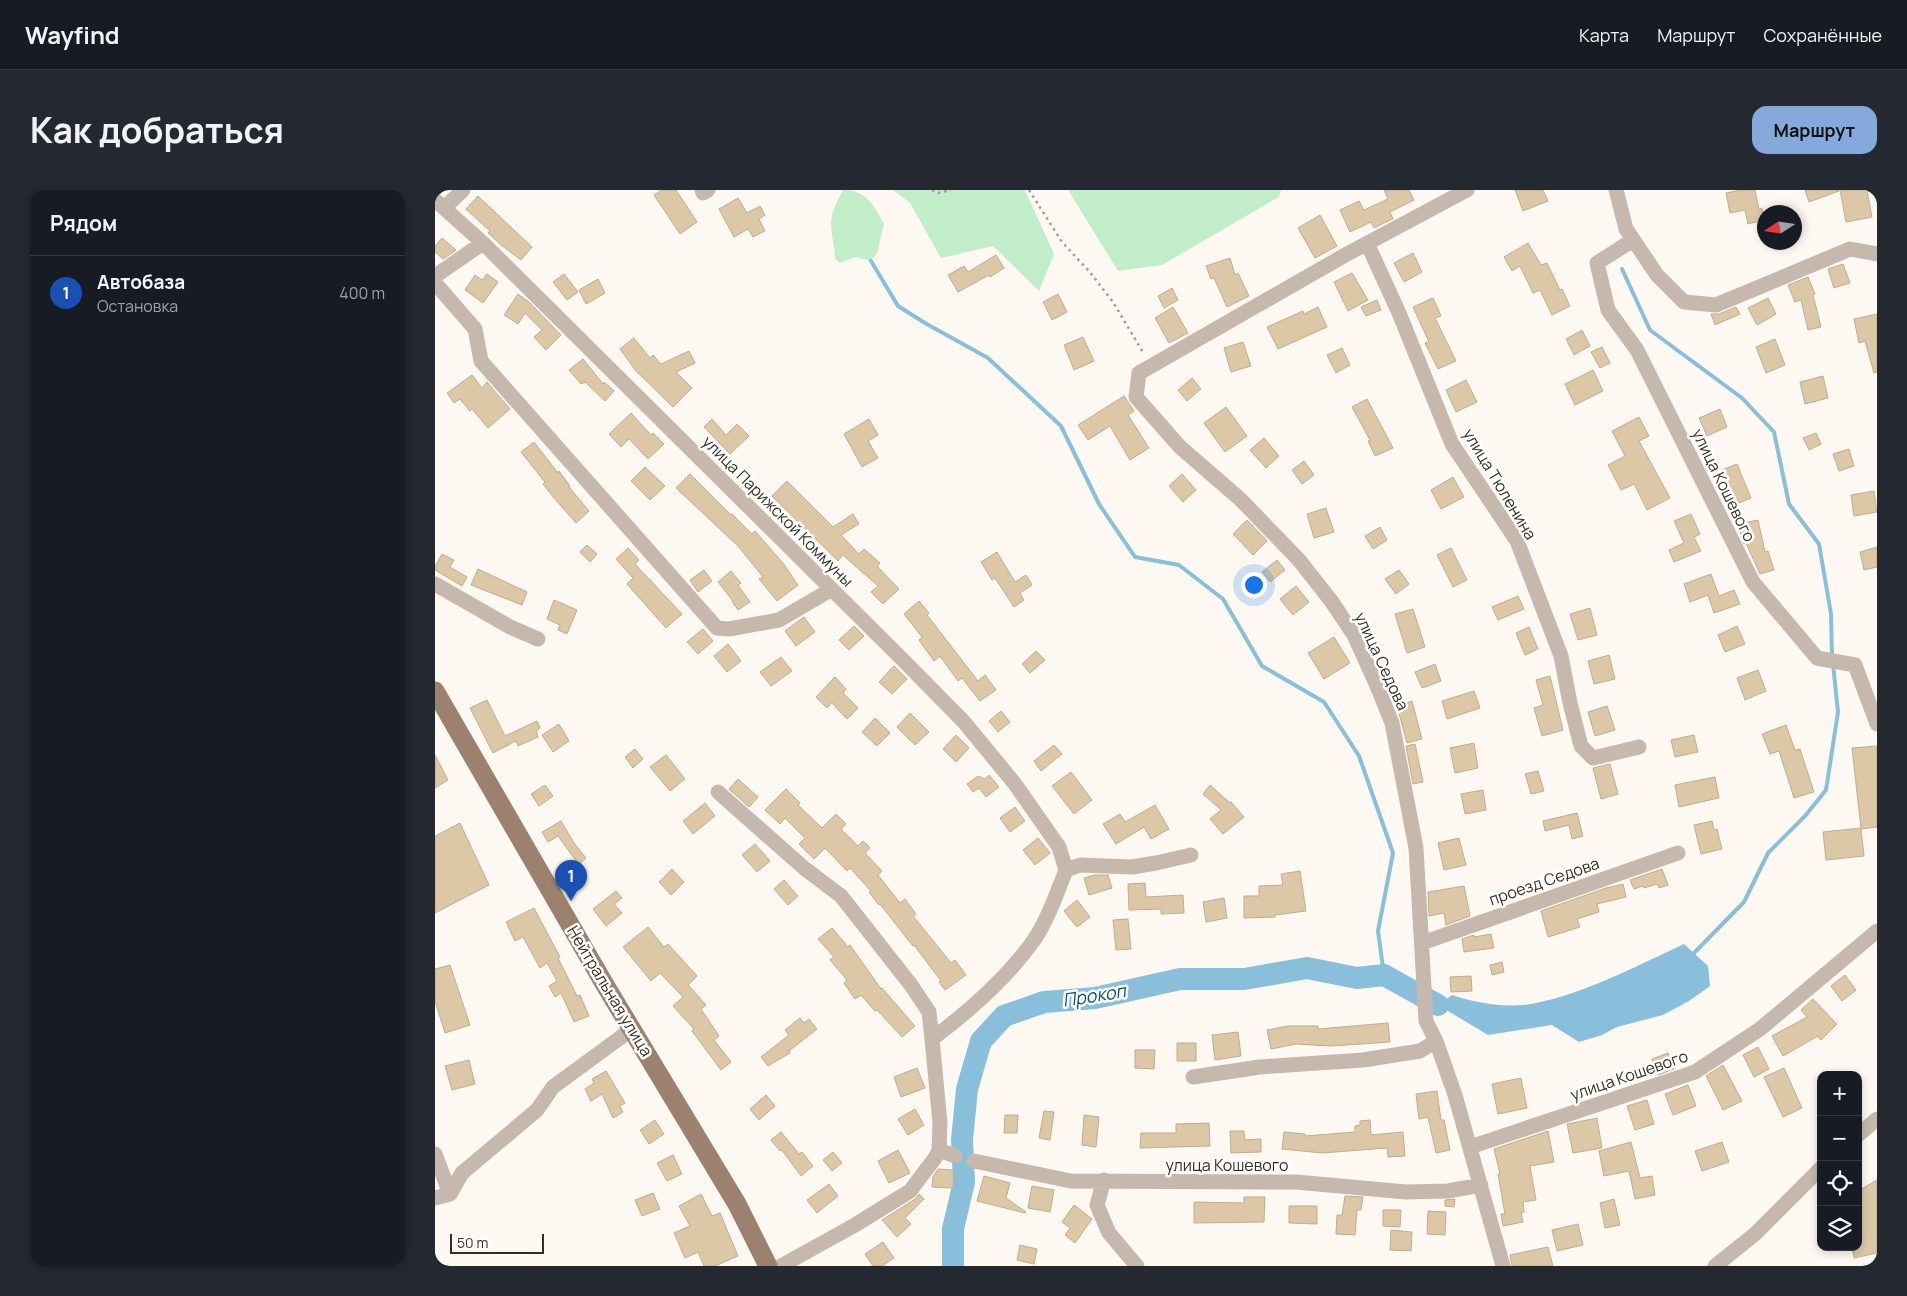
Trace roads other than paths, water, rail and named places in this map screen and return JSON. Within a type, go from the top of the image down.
[{"type":"main road","name":"Нейтральная улица","points":[[435,691],[632,1029],[737,1204],[768,1266]]},
{"type":"street","points":[[439,204],[463,190]]},
{"type":"street","points":[[701,190],[703,193],[708,190]]},
{"type":"street","points":[[1367,243],[1451,194],[1467,190]]},
{"type":"street","points":[[1616,190],[1626,229],[1657,275],[1684,302],[1716,305],[1850,249],[1877,254]]},
{"type":"street","name":"улица Парижской Коммуны","points":[[439,204],[483,244],[957,715],[1015,784],[1059,847],[1066,870]]},
{"type":"street","name":"улица Кошевого","points":[[1633,240],[1597,263],[1608,310],[1637,350],[1753,582],[1817,658],[1855,665],[1877,724]]},
{"type":"street","name":"улица Седова","points":[[1367,243],[1139,373],[1136,397],[1180,447],[1240,499],[1299,560],[1332,602],[1354,635],[1391,723],[1417,848],[1426,1022],[1435,1041]]},
{"type":"street","name":"улица Тюленина","points":[[1367,243],[1399,313],[1452,444],[1517,541],[1561,656],[1570,704],[1581,746],[1593,758],[1639,747]]},
{"type":"street","points":[[435,276],[483,244]]},
{"type":"street","points":[[435,283],[475,329],[481,362],[717,628],[729,629],[779,620],[832,589]]},
{"type":"street","points":[[435,584],[510,627],[538,639]]},
{"type":"street","points":[[719,792],[804,868],[841,896],[929,1012],[940,1123],[939,1150],[911,1191],[781,1266]]},
{"type":"street","name":"проезд Седова","points":[[1422,943],[1678,854]]},
{"type":"street","points":[[932,1039],[962,1016],[1018,960],[1035,938],[1066,870],[1080,865],[1132,866],[1191,855]]},
{"type":"street","name":"улица Кошевого","points":[[1470,1147],[1695,1072],[1760,1029],[1877,932]]},
{"type":"street","points":[[442,1196],[462,1173],[537,1110],[553,1087],[632,1029]]},
{"type":"street","points":[[1193,1077],[1261,1067],[1363,1060],[1420,1051],[1435,1041],[1455,1096],[1503,1266]]},
{"type":"street","points":[[1862,1132],[1877,1119]]},
{"type":"street","points":[[939,1150],[955,1156]]},
{"type":"street","points":[[435,1154],[442,1196]]},
{"type":"street","name":"улица Кошевого","points":[[974,1160],[1071,1181],[1295,1182],[1406,1192],[1448,1190],[1481,1185]]},
{"type":"street","points":[[1715,1266],[1755,1234],[1817,1172]]},
{"type":"street","points":[[1103,1180],[1097,1205],[1109,1233],[1137,1266]]},
{"type":"water","points":[[1684,944],[1708,966],[1710,986],[1689,1001],[1663,1015],[1617,1027],[1602,1035],[1579,1042],[1552,1025],[1488,1035],[1438,1005],[1452,995],[1496,1005],[1523,1005],[1543,1002],[1584,989]]},
{"type":"waterway","points":[[871,261],[898,306],[988,358],[1061,426],[1099,504],[1135,557],[1179,565],[1223,599],[1262,666],[1324,702],[1359,756],[1393,853],[1378,931],[1384,975]]},
{"type":"waterway","points":[[1622,269],[1650,330],[1742,398],[1774,432],[1789,504],[1819,544],[1831,614],[1832,657]]},
{"type":"waterway","points":[[1694,953],[1744,902],[1768,853],[1805,816],[1826,790],[1838,712],[1833,664]]},
{"type":"waterway","name":"Прокоп","points":[[953,1266],[953,1229],[964,1182],[962,1140],[967,1089],[981,1041],[1004,1016],[1044,1002],[1095,998],[1180,979],[1244,979],[1307,968],[1357,978],[1384,975],[1438,1005]]},
{"type":"place","name":"Автобаза","points":[[571,901]]}]
